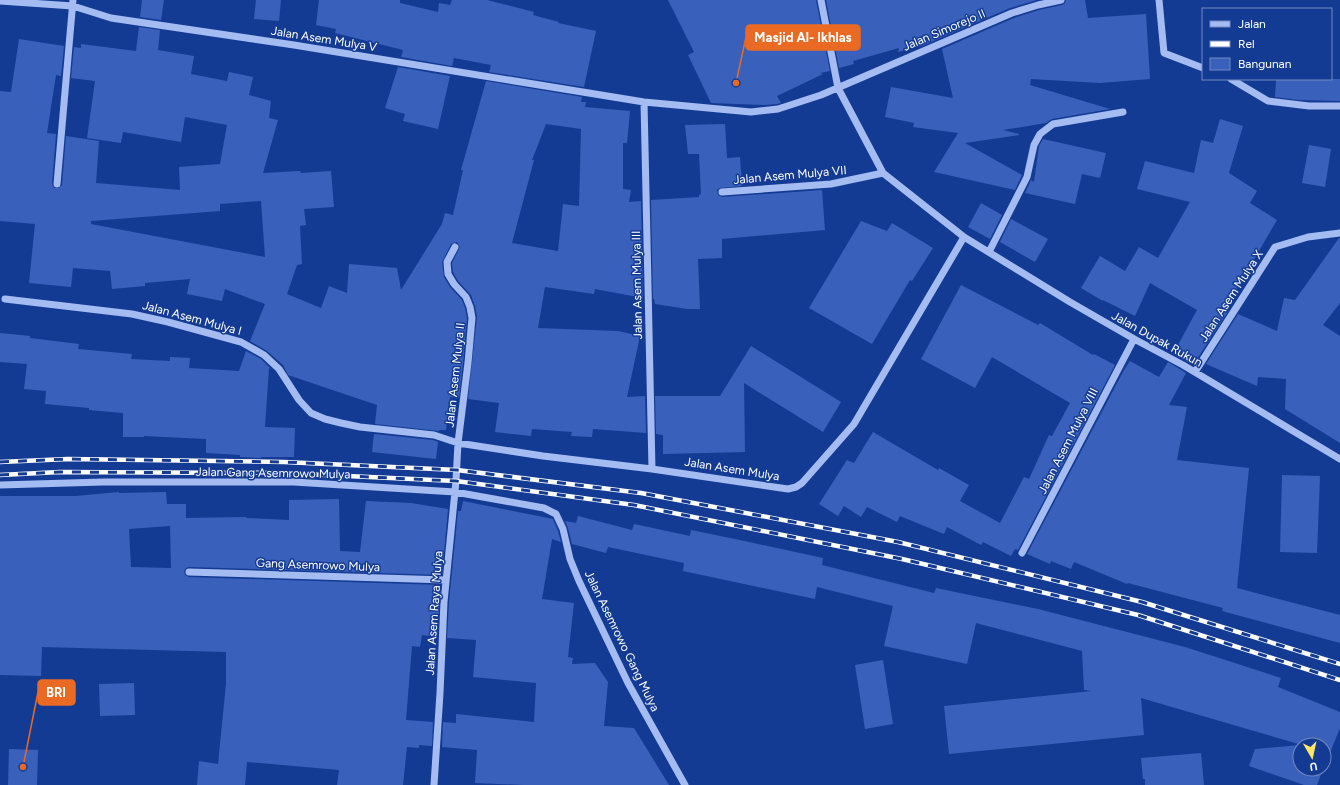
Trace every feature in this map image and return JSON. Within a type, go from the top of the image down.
[{"type":"street","points":[[821,0],[835,79],[838,88],[883,173]]},
{"type":"street","name":"Jalan Simorejo II","points":[[644,102],[751,112],[778,109],[821,95],[1012,13],[1061,0]]},
{"type":"street","points":[[1160,0],[1164,53],[1202,68]]},
{"type":"street","name":"Jalan Asem Mulya V","points":[[0,2],[73,3],[111,18],[302,46],[644,102]]},
{"type":"street","points":[[57,184],[73,3]]},
{"type":"street","points":[[1233,80],[1268,101],[1309,106],[1340,106]]},
{"type":"street","name":"Jalan Asem Mulya III","points":[[644,102],[652,468]]},
{"type":"street","points":[[989,252],[1027,177],[1034,145],[1040,134],[1053,124],[1123,112]]},
{"type":"street","name":"Jalan Asem Mulya VII","points":[[722,192],[831,184],[883,173]]},
{"type":"street","name":"Jalan Dupak Rukun","points":[[883,173],[964,237],[1070,302],[1195,372],[1340,459]]},
{"type":"street","name":"Jalan Asem Mulya X","points":[[1195,372],[1275,247],[1308,237],[1340,233]]},
{"type":"street","name":"Jalan Asem Mulya","points":[[458,443],[543,456],[652,468],[788,489],[796,487],[802,483],[854,424],[964,237]]},
{"type":"street","name":"Jalan Asem Mulya II","points":[[456,247],[448,262],[448,274],[454,284],[466,297],[472,318],[458,443]]},
{"type":"street","name":"Jalan Asem Mulya I","points":[[5,299],[132,314],[168,322],[241,342],[264,355],[278,369],[311,413],[325,419],[360,427],[434,435],[458,443]]},
{"type":"street","name":"Jalan Asem Mulya VIII","points":[[1022,553],[1134,339]]},
{"type":"street","name":"Jalan Asem Raya Mulya","points":[[434,785],[446,580],[455,492],[458,443]]},
{"type":"street","name":"Jalan Gang Asemrowo Mulya","points":[[0,485],[103,482],[294,482],[455,492],[544,508]]},
{"type":"street","name":"Jalan Asemrowo Gang Mulya","points":[[544,508],[556,514],[563,529],[570,560],[579,581],[628,683],[684,785]]},
{"type":"street","name":"Gang Asemrowo Mulya","points":[[189,572],[446,580]]},
{"type":"building","points":[[142,0],[164,0],[161,20],[140,17]]},
{"type":"building","points":[[256,0],[281,0],[279,21],[254,19]]},
{"type":"building","points":[[319,0],[400,0],[400,3],[438,12],[439,3],[450,5],[452,0],[487,0],[534,12],[533,15],[559,22],[558,23],[596,31],[584,87],[489,72],[491,65],[454,58],[452,66],[401,57],[403,50],[335,33],[336,29],[316,25]]},
{"type":"building","points":[[668,0],[816,0],[830,71],[820,73],[823,74],[777,96],[781,103],[764,105],[711,103],[688,55],[694,52]]},
{"type":"building","points":[[826,0],[1037,0],[1010,8],[922,46],[898,52],[899,48],[853,61],[854,64],[839,68]]},
{"type":"building","points":[[1066,0],[1085,0],[1088,18],[1146,14],[1150,79],[1100,83],[1031,79],[1030,85],[1110,109],[1052,119],[1046,123],[1003,130],[1019,135],[965,143],[1022,175],[1015,190],[934,172],[958,133],[913,127],[914,123],[885,117],[891,87],[953,98],[942,49],[1014,18],[1062,5]]},
{"type":"building","points":[[139,27],[160,30],[158,50],[194,56],[191,74],[227,81],[229,72],[253,77],[249,95],[271,101],[269,118],[278,120],[263,173],[331,171],[334,207],[304,209],[306,225],[300,226],[302,264],[297,265],[287,294],[321,308],[329,286],[347,293],[349,264],[397,268],[401,290],[442,224],[445,213],[453,215],[463,170],[461,170],[486,81],[582,97],[581,102],[586,102],[585,107],[630,111],[627,143],[623,143],[623,189],[631,190],[629,202],[641,201],[643,298],[595,289],[594,294],[545,287],[538,328],[618,331],[640,336],[627,397],[645,396],[646,433],[593,429],[592,437],[571,436],[572,432],[532,429],[531,436],[495,432],[499,403],[468,399],[477,317],[471,295],[458,281],[453,272],[452,263],[460,247],[457,242],[451,244],[442,262],[444,277],[450,287],[462,300],[465,308],[467,318],[463,362],[459,398],[450,397],[446,430],[439,431],[375,424],[377,405],[288,375],[283,365],[267,351],[250,341],[265,304],[225,289],[222,301],[187,294],[190,279],[145,283],[145,286],[112,289],[110,271],[73,268],[71,287],[29,283],[35,224],[0,221],[0,91],[11,92],[19,39],[64,46],[61,76],[56,75],[47,133],[56,134],[52,184],[54,188],[59,188],[62,185],[66,136],[99,141],[96,183],[180,190],[179,167],[220,164],[227,125],[185,117],[181,142],[123,132],[121,143],[87,138],[95,81],[71,78],[74,47],[81,48],[81,44],[136,51]],"holes":[[[546,124],[581,129],[579,206],[563,204],[558,251],[512,243],[534,160],[532,160]],[[261,201],[265,257],[91,224],[91,221],[220,211],[220,204]]]},
{"type":"building","points":[[398,67],[450,76],[438,129],[403,121],[405,114],[385,108]]},
{"type":"building","points":[[1340,79],[1340,101],[1298,100],[1275,97],[1276,80]]},
{"type":"building","points":[[1220,119],[1243,126],[1229,173],[1257,191],[1250,203],[1277,220],[1225,309],[1229,310],[1193,365],[1173,354],[1197,310],[1150,283],[1135,316],[1103,301],[1081,288],[1100,256],[1125,271],[1139,247],[1158,258],[1190,202],[1137,189],[1145,161],[1194,173],[1201,140],[1213,143]]},
{"type":"building","points":[[725,124],[727,158],[740,157],[742,186],[720,188],[717,190],[718,195],[722,197],[822,190],[825,230],[722,239],[722,258],[698,259],[700,309],[687,309],[655,304],[653,299],[651,200],[699,197],[701,194],[699,154],[688,154],[685,125]]},
{"type":"building","points":[[1043,139],[1106,153],[1100,178],[1082,174],[1075,204],[1025,193],[1031,180],[1034,182],[1039,146]]},
{"type":"building","points":[[1309,145],[1331,149],[1325,187],[1302,183]]},
{"type":"building","points":[[981,203],[1002,215],[990,239],[968,227]]},
{"type":"building","points":[[1011,219],[1048,239],[1035,262],[1000,242]]},
{"type":"building","points":[[861,221],[887,231],[892,223],[933,248],[912,281],[910,280],[872,344],[809,308]]},
{"type":"building","points":[[1339,238],[1340,303],[1323,325],[1340,336],[1340,443],[1285,409],[1286,379],[1258,377],[1257,386],[1206,364],[1238,314],[1277,331],[1284,298],[1295,300]]},
{"type":"building","points":[[961,285],[1038,325],[1040,323],[1093,355],[1094,354],[1115,365],[1018,550],[1015,549],[1011,556],[983,542],[981,545],[947,527],[944,534],[900,516],[897,522],[867,507],[861,517],[844,506],[838,516],[819,504],[847,460],[854,463],[873,432],[938,470],[939,468],[969,485],[960,501],[1000,523],[1024,477],[1029,479],[1049,435],[1052,436],[1070,403],[992,357],[975,388],[921,359]]},
{"type":"building","points":[[0,333],[79,344],[78,349],[132,354],[131,359],[170,361],[170,357],[190,358],[189,368],[239,371],[246,351],[261,359],[271,369],[269,368],[265,427],[295,428],[294,457],[261,458],[206,453],[206,439],[144,436],[123,437],[123,413],[45,404],[46,391],[24,389],[27,364],[0,362]]},
{"type":"building","points":[[751,346],[841,402],[823,432],[744,383],[745,452],[663,454],[663,435],[656,434],[655,396],[720,396]]},
{"type":"building","points":[[1130,361],[1159,377],[1168,362],[1186,373],[1169,405],[1187,407],[1177,460],[1249,468],[1237,588],[1340,615],[1340,643],[1222,611],[1223,608],[1128,583],[1127,584],[1074,562],[1071,569],[1051,561],[1050,564],[1027,554]]},
{"type":"building","points":[[374,434],[433,440],[438,442],[436,459],[372,452]]},
{"type":"building","points":[[1282,475],[1320,476],[1317,553],[1280,552]]},
{"type":"building","points":[[119,492],[166,492],[167,504],[186,504],[186,518],[246,517],[289,520],[289,500],[339,499],[340,551],[360,552],[366,501],[411,503],[448,509],[442,575],[189,567],[184,571],[185,575],[189,577],[441,585],[437,637],[422,635],[420,647],[412,646],[406,720],[433,722],[432,746],[419,745],[419,748],[407,747],[403,785],[337,785],[339,770],[247,762],[245,785],[197,785],[199,761],[218,764],[226,684],[226,652],[42,647],[41,676],[0,675],[0,496],[76,496]],"holes":[[[170,526],[171,568],[131,567],[129,529]]]},
{"type":"building","points":[[463,501],[553,519],[561,542],[552,539],[542,599],[574,603],[568,657],[573,658],[572,664],[595,663],[608,682],[604,726],[634,728],[669,785],[524,785],[475,783],[477,750],[442,747],[443,722],[456,723],[456,714],[534,722],[536,683],[473,677],[476,640],[447,638],[458,511],[461,511]]},
{"type":"building","points":[[578,516],[632,530],[634,524],[690,536],[691,530],[823,558],[822,565],[934,593],[936,588],[1038,609],[1185,647],[1281,678],[1278,687],[1340,712],[1340,728],[1332,748],[1332,737],[1292,737],[1292,742],[1141,698],[1144,735],[949,754],[944,706],[1092,691],[1084,690],[1082,651],[976,623],[967,664],[884,646],[893,606],[817,587],[815,599],[683,571],[684,563],[608,547],[606,553],[572,544],[565,521],[576,523]]},
{"type":"building","points":[[883,660],[893,724],[865,729],[855,665]]},
{"type":"building","points":[[134,683],[135,715],[100,716],[99,684]]},
{"type":"building","points":[[1292,746],[1292,777],[1320,777],[1317,785],[1304,785],[1249,766],[1255,749]]},
{"type":"building","points":[[9,749],[38,750],[37,785],[8,785]]},
{"type":"building","points":[[1201,753],[1204,785],[1145,785],[1141,758]]},
{"type":"railway","points":[[0,462],[68,459],[284,462],[457,470],[641,493],[898,542],[1142,602],[1340,664]]},
{"type":"railway","points":[[0,475],[60,472],[282,473],[456,481],[634,505],[902,559],[1138,615],[1340,680]]},
{"type":"place","name":"Masjid Al- Ikhlas","points":[[736,83]]},
{"type":"place","name":"BRI","points":[[23,767]]}]
